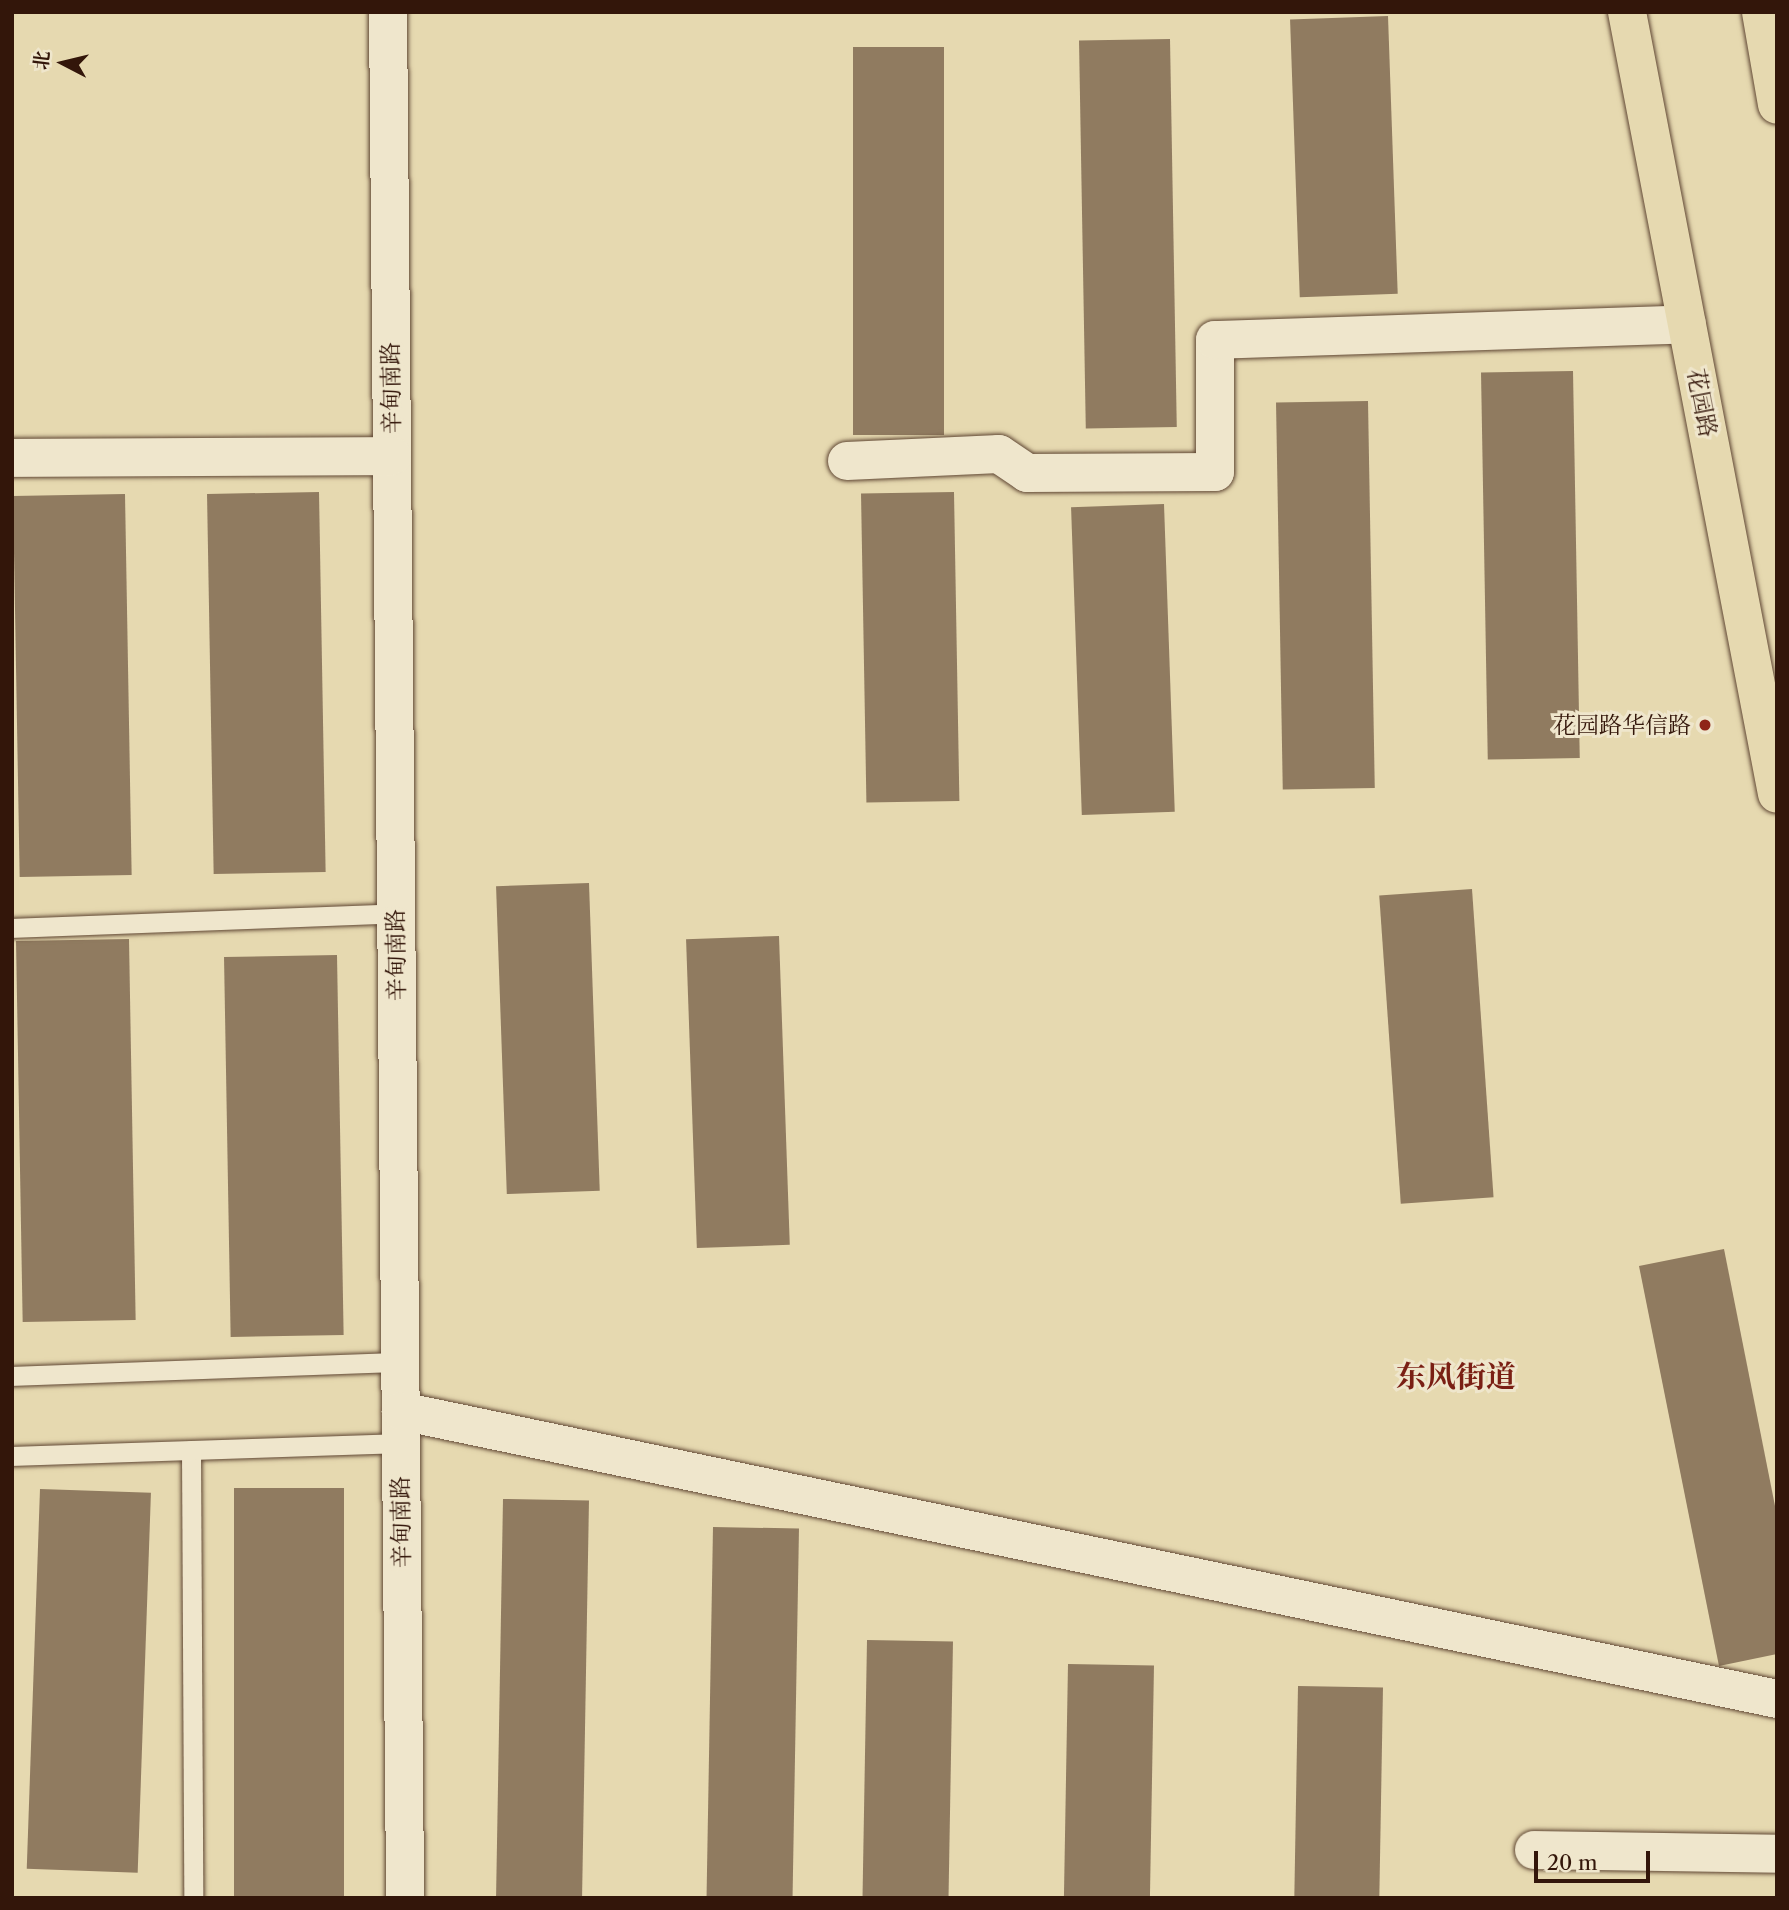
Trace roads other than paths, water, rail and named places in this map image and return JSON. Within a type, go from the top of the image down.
[{"type":"main road","name":"花园路","points":[[1627,12],[1777,794]]},
{"type":"main road","points":[[1761,12],[1777,105]]},
{"type":"street","name":"辛甸南路","points":[[388,12],[405,1898]]},
{"type":"street","points":[[847,461],[999,454],[1027,473],[1215,472],[1215,340],[1687,324]]},
{"type":"street","points":[[12,458],[392,456]]},
{"type":"street","points":[[401,1427],[1777,1699]]},
{"type":"street","points":[[1534,1850],[1777,1854]]},
{"type":"lane","points":[[12,928],[396,913]]},
{"type":"lane","points":[[12,1376],[400,1362]]},
{"type":"lane","points":[[12,1456],[191,1450],[401,1427]]},
{"type":"lane","points":[[191,1450],[193,1898]]},
{"type":"place","name":"花园路华信路","points":[[1705,725]]},
{"type":"district","name":"东风街道","points":[[1456,1377]]}]
